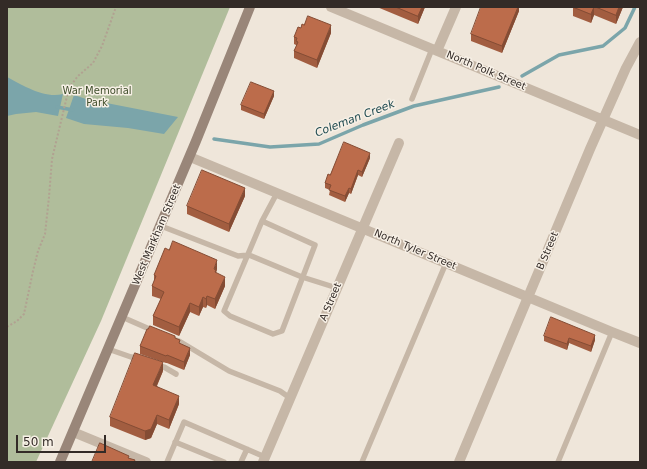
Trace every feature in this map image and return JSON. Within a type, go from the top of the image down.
[{"type":"main road","name":"West Markham Street","points":[[60,462],[190,157],[250,7]]},
{"type":"street","name":"North Polk Street","points":[[332,7],[640,135]]},
{"type":"street","points":[[435,50],[456,7]]},
{"type":"street","name":"B Street","points":[[459,462],[590,149],[626,68],[640,42]]},
{"type":"street","name":"A Street","points":[[264,460],[399,143]]},
{"type":"street","name":"North Tyler Street","points":[[190,157],[640,343]]},
{"type":"street","points":[[73,432],[146,462]]},
{"type":"lane","points":[[412,99],[435,50]]},
{"type":"lane","points":[[262,221],[316,245],[302,277],[282,331],[273,334],[230,316],[224,311],[249,255],[262,221],[277,192]]},
{"type":"lane","points":[[161,226],[238,256],[249,255],[302,277],[337,288]]},
{"type":"lane","points":[[362,462],[446,263]]},
{"type":"lane","points":[[122,317],[159,333]]},
{"type":"lane","points":[[558,462],[612,332]]},
{"type":"lane","points":[[166,335],[179,341],[229,371],[280,391],[290,398]]},
{"type":"lane","points":[[108,350],[131,358],[145,360]]},
{"type":"lane","points":[[152,362],[176,374]]},
{"type":"lane","points":[[167,462],[184,422],[247,449],[264,460]]},
{"type":"lane","points":[[175,442],[224,462]]},
{"type":"lane","points":[[241,462],[247,449]]},
{"type":"path","points":[[7,327],[24,314],[38,251],[45,234],[52,159],[68,92],[71,84],[93,63],[102,46],[116,7]]},
{"type":"green space","name":"War Memorial Park","points":[[7,7],[230,7],[101,321],[36,462],[7,462]]},
{"type":"water","points":[[7,77],[41,93],[49,95],[63,94],[58,116],[36,112],[7,116]]},
{"type":"water","points":[[74,95],[86,99],[178,117],[164,134],[128,128],[84,124],[66,118]]},
{"type":"building","points":[[396,7],[422,7],[418,16]]},
{"type":"building","points":[[481,7],[518,7],[502,46],[471,34]]},
{"type":"building","points":[[573,7],[594,7],[591,14]]},
{"type":"building","points":[[596,7],[619,7],[616,15]]},
{"type":"building","points":[[308,16],[331,25],[317,60],[294,51],[298,42],[296,41],[297,38],[294,37],[298,27],[301,28],[302,24],[304,25]]},
{"type":"building","points":[[251,82],[274,91],[264,114],[241,105]]},
{"type":"building","points":[[344,142],[370,153],[362,172],[358,170],[351,189],[349,188],[345,196],[329,190],[331,185],[325,183]]},
{"type":"building","points":[[202,170],[245,188],[229,224],[187,206]]},
{"type":"building","points":[[173,241],[217,260],[214,269],[216,270],[215,272],[225,277],[215,299],[207,296],[206,299],[203,297],[199,307],[190,303],[179,327],[153,316],[164,292],[152,286],[156,276],[154,275],[165,248],[169,250]]},
{"type":"building","points":[[551,317],[595,335],[591,346],[569,338],[567,344],[544,336]]},
{"type":"building","points":[[150,326],[175,336],[175,338],[180,340],[179,343],[190,348],[184,362],[140,346],[147,329]]},
{"type":"building","points":[[135,353],[163,362],[153,385],[179,396],[169,420],[157,415],[151,429],[145,431],[110,417]]},
{"type":"building","points":[[100,443],[129,456],[128,458],[135,460],[134,462],[92,462]]},
{"type":"waterway","name":"Coleman Creek","points":[[522,76],[559,55],[603,46],[625,28],[635,7]]},
{"type":"waterway","name":"Coleman Creek","points":[[214,139],[270,147],[319,144],[363,125],[414,106],[499,87]]},
{"type":"waterway","name":"Coleman Creek","points":[[57,107],[73,110]]}]
